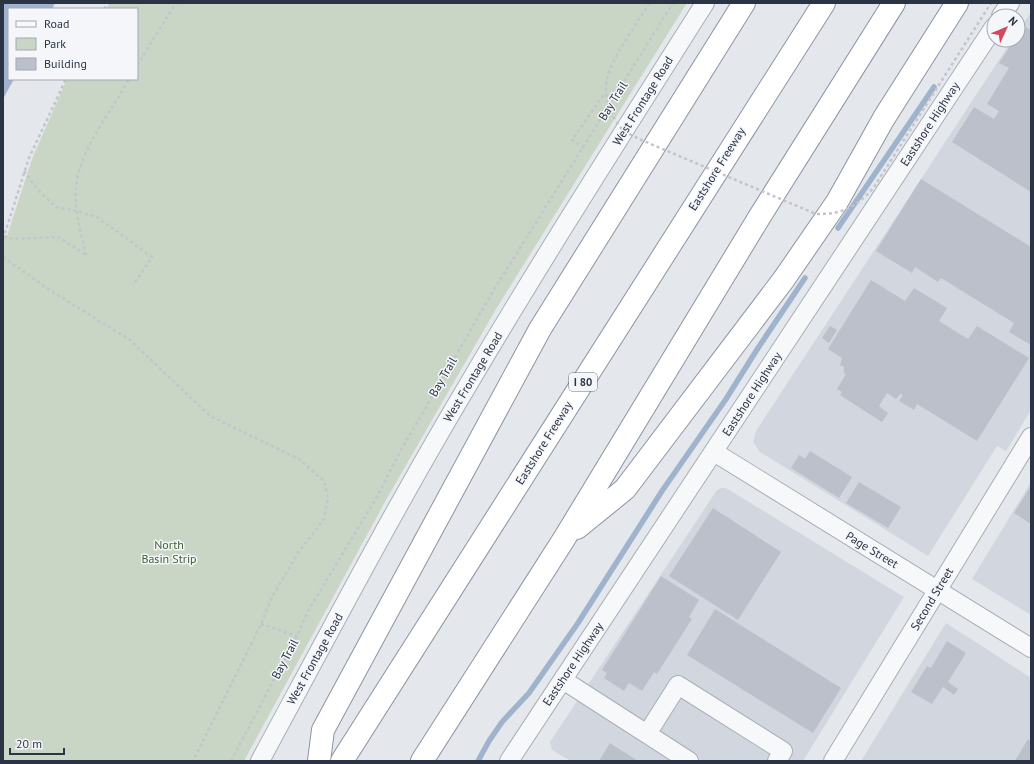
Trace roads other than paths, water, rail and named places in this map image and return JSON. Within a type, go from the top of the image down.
[{"type":"highway","points":[[319,761],[323,730],[540,329],[744,3]]},
{"type":"highway","name":"Eastshore Freeway","points":[[342,761],[824,3]]},
{"type":"highway","points":[[422,761],[564,539],[760,216],[894,3]]},
{"type":"highway","points":[[564,539],[625,489],[784,279],[837,202],[884,118],[957,3]]},
{"type":"street","name":"West Frontage Road","points":[[260,761],[418,471],[464,391],[517,302],[705,3]]},
{"type":"street","name":"Eastshore Highway","points":[[517,758],[563,680],[986,39]]},
{"type":"street","name":"Second Street","points":[[833,761],[1031,437]]},
{"type":"street","name":"Page Street","points":[[714,452],[1031,648]]},
{"type":"street","points":[[563,680],[689,761]]},
{"type":"street","points":[[647,734],[678,685],[783,751],[777,761]]},
{"type":"water","points":[[3,3],[55,3],[52,8],[8,8],[8,80],[13,80],[3,99]]},
{"type":"waterway","points":[[838,228],[934,87]]},
{"type":"waterway","points":[[478,761],[502,722],[529,693],[578,623],[662,491],[726,399],[805,278]]},
{"type":"park label","name":"North Basin Strip","points":[[169,552]]}]
